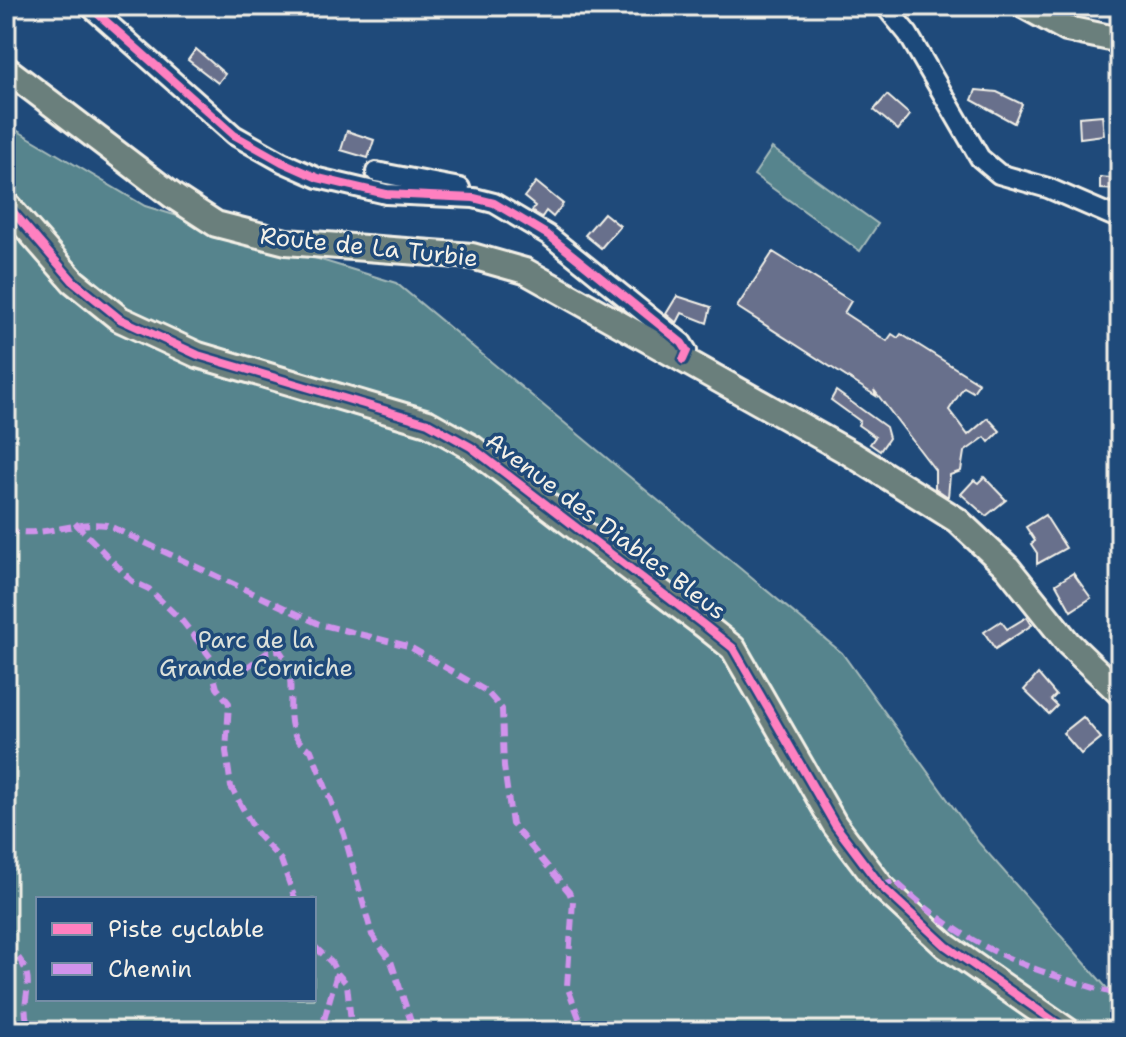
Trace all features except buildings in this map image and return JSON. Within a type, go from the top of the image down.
[{"type":"main road","points":[[1025,6],[1067,29],[1120,40]]},
{"type":"main road","name":"Route de La Turbie","points":[[6,69],[173,196],[216,224],[286,242],[472,256],[501,262],[525,271],[850,453],[957,520],[1008,568],[1068,643],[1120,693]]},
{"type":"main road","name":"Avenue des Diables Bleus","points":[[6,204],[73,281],[120,319],[198,355],[428,423],[471,447],[704,625],[733,648],[835,825],[881,886],[946,946],[1068,1031]]},
{"type":"street","points":[[89,6],[234,135],[282,162],[318,178],[386,194],[474,198],[520,216],[682,343],[687,351],[683,360]]},
{"type":"street","points":[[885,6],[908,34],[980,158],[999,174],[1048,188],[1120,219]]},
{"type":"street","points":[[376,172],[459,188],[469,191],[474,198]]},
{"type":"green space","name":"Parc de la Grande Corniche","points":[[6,124],[145,206],[396,283],[842,653],[979,843],[1120,1003],[1120,1031],[6,1031]]},
{"type":"green space","points":[[772,148],[878,224],[860,251],[754,175]]},
{"type":"marked path","points":[[75,523],[132,581],[149,589],[183,622],[222,672],[243,670],[268,652],[280,651],[290,678],[293,731],[299,742],[311,750],[344,834],[372,935],[391,961],[414,1031]]},
{"type":"marked path","points":[[6,529],[31,532],[107,525],[319,624],[408,646],[486,691],[502,709],[504,767],[512,824],[569,892],[573,901],[567,986],[584,1031]]},
{"type":"marked path","points":[[210,663],[217,688],[229,703],[226,751],[231,787],[257,834],[281,860],[294,897]]},
{"type":"marked path","points":[[881,886],[895,881],[948,924],[999,954],[1055,976],[1120,995]]},
{"type":"marked path","points":[[6,945],[18,958],[28,979],[25,1008],[31,1031]]},
{"type":"marked path","points":[[316,948],[331,962],[337,973],[321,1031]]},
{"type":"marked path","points":[[337,973],[347,984],[352,1031]]},
{"type":"cycle path","points":[[89,6],[234,135],[282,162],[318,178],[386,194],[474,198],[494,203],[548,235],[682,343],[687,351],[683,360]]},
{"type":"cycle path","points":[[6,204],[73,281],[120,319],[198,355],[428,423],[471,447],[704,625],[733,648],[835,825],[881,886],[946,946],[1068,1031]]}]
